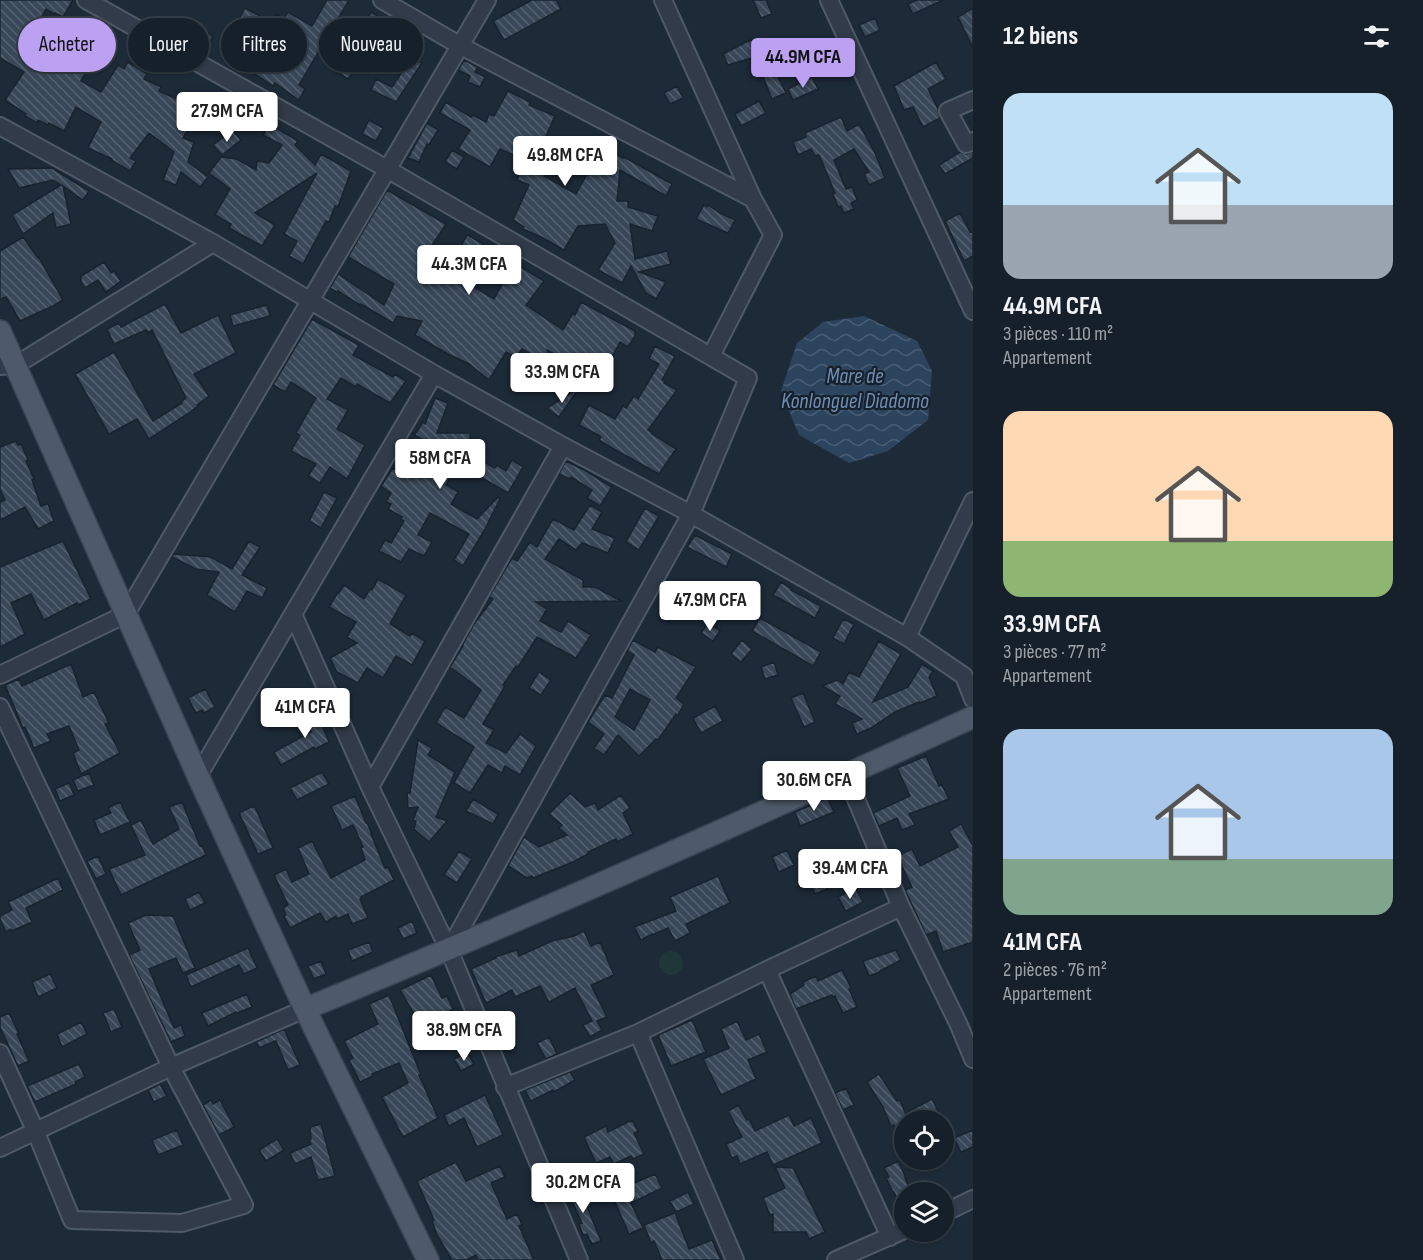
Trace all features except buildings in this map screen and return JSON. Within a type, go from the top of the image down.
[{"type":"main road","points":[[0,331],[8,365],[126,614],[304,1009],[428,1260]]},
{"type":"main road","points":[[304,1009],[448,950],[973,717]]},
{"type":"street","points":[[86,0],[387,169],[748,378],[691,514],[448,950]]},
{"type":"street","points":[[382,0],[459,45],[753,199]]},
{"type":"street","points":[[0,675],[126,614],[487,0]]},
{"type":"street","points":[[663,0],[753,199],[773,235],[711,356]]},
{"type":"street","points":[[829,0],[973,311]]},
{"type":"street","points":[[973,100],[948,111],[966,144],[973,141]]},
{"type":"street","points":[[0,126],[213,243],[434,374],[691,514],[907,637],[964,676],[973,699]]},
{"type":"street","points":[[8,365],[213,243]]},
{"type":"street","points":[[198,776],[434,374]]},
{"type":"street","points":[[370,787],[563,446]]},
{"type":"street","points":[[907,637],[973,501]]},
{"type":"street","points":[[293,614],[370,787],[448,950],[579,1260]]},
{"type":"street","points":[[0,707],[171,1067],[244,1205],[182,1223],[72,1220],[0,1053]]},
{"type":"street","points":[[846,775],[901,907],[965,1020],[973,1059]]},
{"type":"street","points":[[505,1087],[638,1033],[901,907]]},
{"type":"street","points":[[767,970],[894,1227]]},
{"type":"street","points":[[0,1148],[171,1067],[304,1009]]},
{"type":"street","points":[[638,1033],[735,1260]]},
{"type":"street","points":[[954,1208],[973,1199]]},
{"type":"street","points":[[836,1260],[894,1234]]},
{"type":"green space","points":[[671,951],[679,955],[683,963],[679,971],[671,975],[663,971],[659,963],[663,955]]},
{"type":"water","name":"Mare de Konlonguel Diadomo","points":[[864,316],[917,341],[932,371],[928,420],[888,451],[849,463],[799,435],[781,391],[797,343],[823,322]]}]
